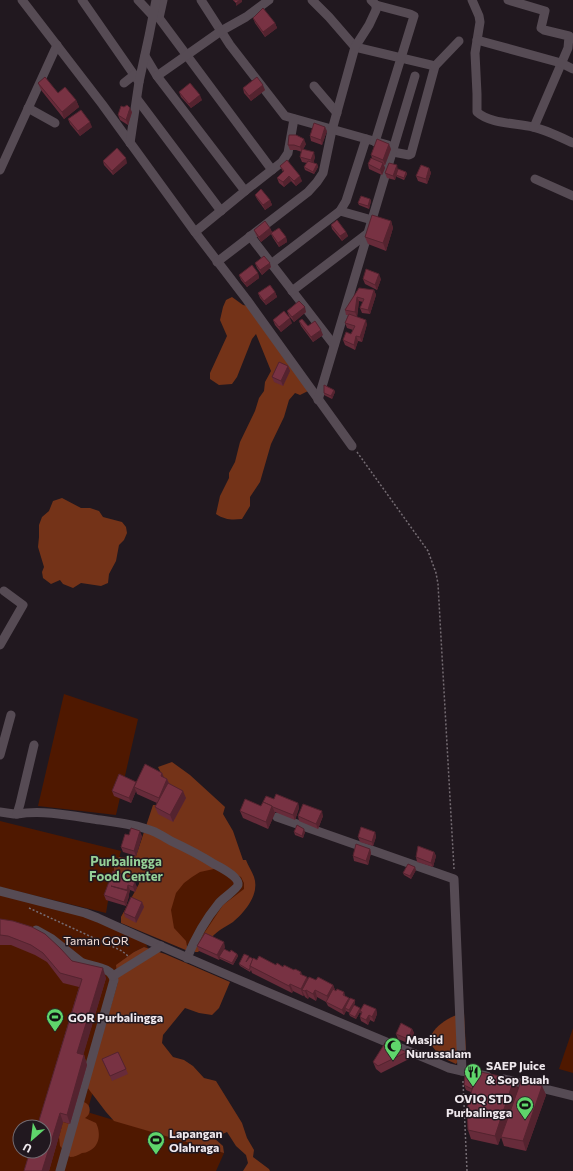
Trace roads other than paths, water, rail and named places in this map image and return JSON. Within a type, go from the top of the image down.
[{"type":"street","points":[[22,0],[247,300],[352,446]]},
{"type":"street","points":[[82,0],[137,79]]},
{"type":"street","points":[[138,0],[156,17],[272,170]]},
{"type":"street","points":[[156,0],[156,17]]},
{"type":"street","points":[[130,143],[137,99],[137,79],[147,59],[149,36],[163,0]]},
{"type":"street","points":[[201,0],[238,56],[285,116],[370,141],[409,155],[411,154],[435,66],[459,41]]},
{"type":"street","points":[[157,76],[221,31],[246,17],[259,3],[269,0]]},
{"type":"street","points":[[312,0],[355,47],[435,66]]},
{"type":"street","points":[[472,0],[480,22],[475,53],[477,112],[481,116],[492,119],[534,127],[573,143]]},
{"type":"street","points":[[508,0],[545,11],[541,28],[569,36],[568,48],[534,127]]},
{"type":"street","points":[[217,262],[308,192],[323,173],[332,130],[355,47],[369,25],[376,10],[373,3]]},
{"type":"street","points":[[271,264],[340,211],[346,201],[370,141],[401,58],[414,16],[413,14],[373,3]]},
{"type":"street","points":[[476,40],[561,63],[573,69]]},
{"type":"street","points":[[0,170],[57,45]]},
{"type":"street","points":[[147,59],[157,76],[245,191]]},
{"type":"street","points":[[318,400],[415,76]]},
{"type":"street","points":[[124,83],[137,79]]},
{"type":"street","points":[[314,86],[337,113]]},
{"type":"street","points":[[137,99],[220,211]]},
{"type":"street","points":[[28,108],[55,123]]},
{"type":"street","points":[[195,232],[282,162],[288,153],[294,119]]},
{"type":"street","points":[[535,179],[573,196]]},
{"type":"street","points":[[340,211],[372,220]]},
{"type":"street","points":[[292,291],[368,233]]},
{"type":"street","points":[[250,236],[334,345]]},
{"type":"street","points":[[0,645],[23,605],[4,591]]},
{"type":"street","points":[[0,755],[12,715]]},
{"type":"street","points":[[17,814],[34,745]]},
{"type":"street","points":[[0,812],[14,814],[44,812],[125,824],[155,832],[225,870],[235,878],[239,884],[235,890],[219,902],[203,924],[187,958]]},
{"type":"street","points":[[278,817],[454,879],[462,1071]]},
{"type":"street","points":[[0,891],[85,913],[187,958],[449,1068],[515,1081],[573,1096]]},
{"type":"street","points":[[26,926],[52,939],[81,962],[110,972],[114,976]]},
{"type":"street","points":[[114,976],[161,946]]},
{"type":"street","points":[[60,1171],[113,986],[114,976]]},
{"type":"place","name":"GOR Purbalingga","points":[[55,1032]]},
{"type":"place","name":"Masjid Nurussalam","points":[[393,1061]]},
{"type":"place","name":"SAEP Juice & Sop Buah","points":[[473,1087]]},
{"type":"place","name":"OVIQ STD Purbalingga","points":[[525,1120]]},
{"type":"place","name":"Lapangan Olahraga","points":[[156,1155]]},
{"type":"district","name":"Purbalingga Food Center","points":[[126,868]]},
{"type":"park label","name":"Taman GOR","points":[[96,940]]}]
